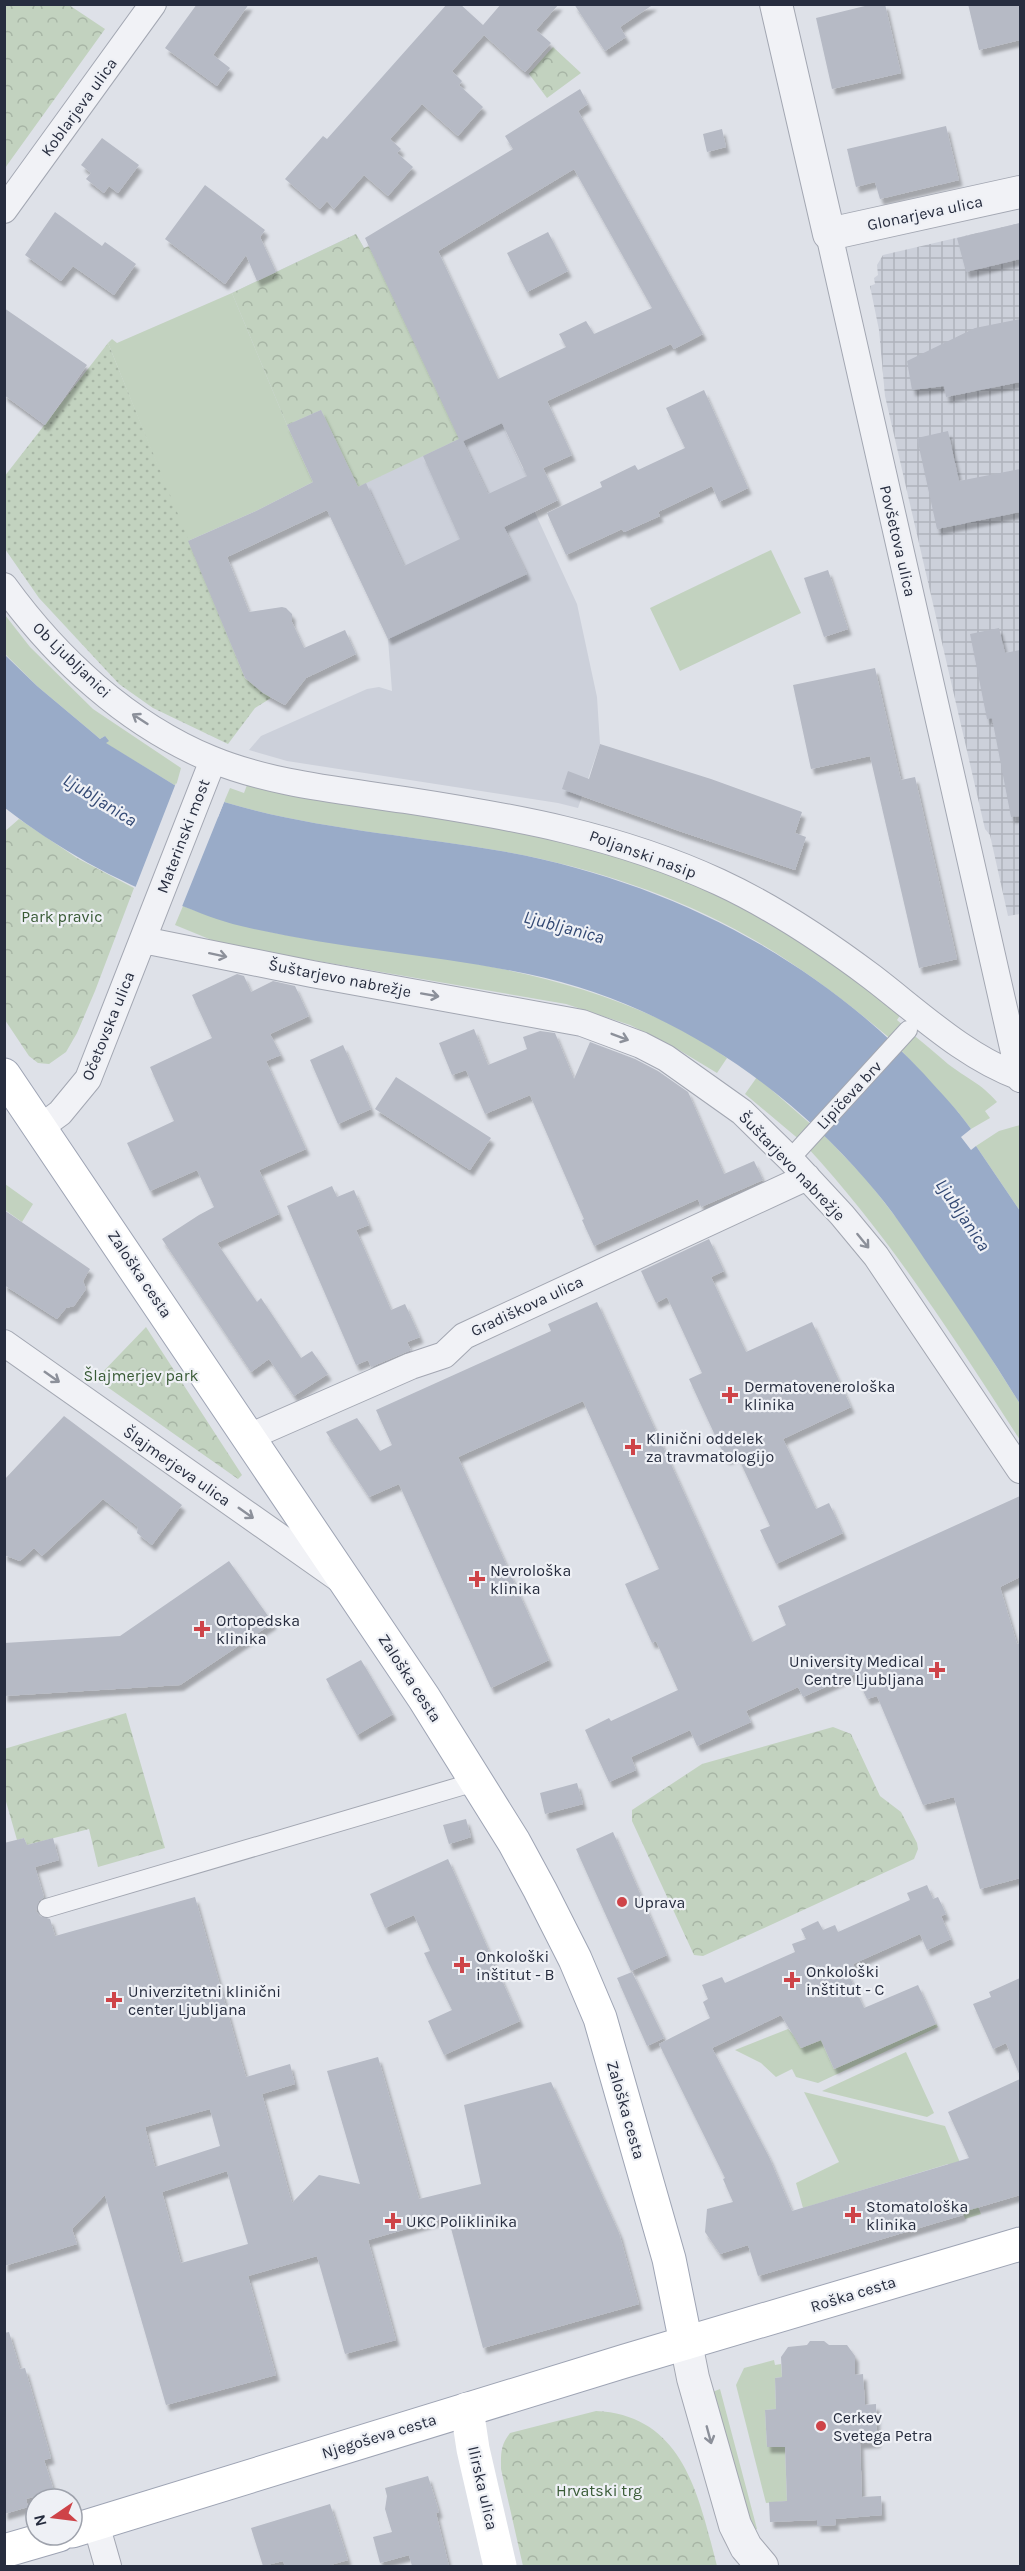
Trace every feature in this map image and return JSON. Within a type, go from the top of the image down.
[{"type":"main road","name":"Zaloška cesta","points":[[4,1074],[424,1698],[514,1842],[540,1890],[575,1959],[600,2018],[669,2259],[686,2343]]},
{"type":"main road","name":"Roška cesta","points":[[686,2343],[1020,2244]]},
{"type":"main road","name":"Njegoševa cesta","points":[[84,2527],[686,2343]]},
{"type":"main road","name":"Ilirska ulica","points":[[467,2409],[473,2449],[500,2566]]},
{"type":"main road","points":[[4,2552],[24,2546]]},
{"type":"street","name":"Koblarjeva ulica","points":[[4,210],[153,4]]},
{"type":"street","name":"Povšetova ulica","points":[[776,4],[1020,1078]]},
{"type":"street","name":"Glonarjeva ulica","points":[[829,234],[1020,192]]},
{"type":"street","name":"Ob Ljubljanici","points":[[4,586],[51,644],[89,681],[139,719],[213,760]]},
{"type":"street","name":"Poljanski nasip","points":[[213,760],[249,771],[333,789],[546,824],[619,843],[676,864],[779,914],[837,951],[979,1058],[1020,1078]]},
{"type":"street","name":"Materinski most","points":[[154,912],[213,760]]},
{"type":"street","name":"Očetovska ulica","points":[[41,1127],[60,1113],[88,1079],[154,912]]},
{"type":"street","name":"Šuštarjevo nabrežje","points":[[143,940],[312,974],[582,1023],[641,1045],[666,1058],[797,1151],[807,1177],[876,1256],[1020,1470]]},
{"type":"street","name":"Lipičeva brv","points":[[797,1151],[908,1030]]},
{"type":"street","name":"Gradiškova ulica","points":[[249,1437],[411,1366],[444,1355],[464,1336],[474,1331],[807,1177]]},
{"type":"street","name":"Šlajmerjeva ulica","points":[[4,1343],[351,1587]]},
{"type":"street","points":[[47,1908],[475,1782]]},
{"type":"street","points":[[686,2343],[693,2378],[735,2525],[746,2547],[762,2566]]},
{"type":"street","points":[[84,2527],[108,2566]]},
{"type":"shaded area","points":[[1020,223],[1020,914],[1008,916],[990,835],[985,829],[885,396],[879,330],[870,286],[875,284],[874,278],[878,275],[877,265],[883,255]]},
{"type":"shaded area","points":[[356,234],[364,248],[369,246],[526,411],[506,432],[523,469],[540,462],[543,468],[520,480],[577,604],[597,697],[600,744],[578,808],[287,761],[249,750],[261,736],[367,689],[379,687],[392,691],[388,639],[287,425],[232,293]]},
{"type":"green space","points":[[5,4],[69,5],[105,29],[5,168]]},
{"type":"green space","points":[[553,47],[581,73],[547,98],[529,74]]},
{"type":"green space","points":[[356,234],[364,248],[369,246],[461,438],[358,487],[321,410],[287,425],[232,293]]},
{"type":"green space","points":[[232,293],[313,482],[256,511],[188,541],[108,343],[112,339],[117,343]]},
{"type":"green space","points":[[108,343],[245,678],[271,698],[255,708],[228,744],[153,708],[119,684],[39,598],[5,549],[4,477]]},
{"type":"green space","points":[[771,550],[801,613],[680,671],[650,608]]},
{"type":"green space","points":[[5,615],[30,647],[93,709],[181,768],[176,786],[105,743],[105,736],[100,739],[37,686],[5,654]]},
{"type":"green space","points":[[247,785],[417,811],[531,832],[641,863],[722,897],[775,927],[826,960],[901,1014],[897,1020],[905,1027],[892,1040],[823,985],[768,948],[691,908],[629,883],[533,857],[293,819],[224,802],[230,788],[244,793]]},
{"type":"green space","name":"Park pravic","points":[[19,819],[77,858],[134,888],[77,1033],[66,1052],[49,1064],[38,1063],[29,1056],[5,1020],[4,832]]},
{"type":"green space","points":[[183,906],[216,918],[283,935],[455,960],[562,983],[597,994],[664,1021],[727,1058],[717,1073],[674,1047],[630,1025],[566,1004],[214,941],[175,925]]},
{"type":"green space","points":[[911,1033],[948,1064],[991,1095],[997,1102],[985,1111],[990,1118],[971,1129],[899,1048]]},
{"type":"green space","points":[[757,1077],[814,1127],[801,1141],[745,1094]]},
{"type":"green space","points":[[1020,1125],[1020,1211],[976,1146],[999,1131]]},
{"type":"green space","points":[[822,1133],[867,1180],[905,1229],[972,1328],[1020,1404],[1020,1440],[920,1289],[866,1216],[807,1147]]},
{"type":"green space","points":[[5,1184],[33,1204],[22,1222],[5,1210]]},
{"type":"green space","name":"Šlajmerjev park","points":[[146,1327],[242,1475],[238,1479],[96,1379]]},
{"type":"green space","points":[[126,1713],[165,1848],[98,1867],[89,1829],[27,1845],[24,1838],[17,1840],[5,1798],[4,1749]]},
{"type":"green space","points":[[833,1727],[851,1734],[880,1796],[901,1812],[917,1843],[918,1849],[914,1859],[703,1956],[694,1955],[632,1821],[632,1810],[702,1764]]},
{"type":"green space","points":[[936,2024],[938,2027],[818,2083],[796,2077],[792,2069],[776,2077],[761,2063],[735,2050],[788,2029],[796,2037],[801,2048],[821,2040],[834,2069]]},
{"type":"green space","points":[[906,2052],[934,2113],[927,2117],[822,2091]]},
{"type":"green space","points":[[804,2092],[945,2126],[981,2214],[965,2219],[948,2164],[803,2208],[796,2183],[839,2162]]},
{"type":"green space","points":[[774,2360],[775,2365],[781,2364],[782,2377],[775,2378],[776,2409],[765,2410],[767,2447],[785,2447],[787,2501],[766,2503],[736,2385],[744,2368]]},
{"type":"green space","points":[[720,2389],[757,2529],[752,2532],[710,2393]]},
{"type":"green space","name":"Hrvatski trg","points":[[596,2411],[626,2416],[650,2427],[668,2444],[683,2464],[694,2488],[717,2566],[523,2566],[501,2469],[504,2442],[510,2433]]},
{"type":"water","name":"Ljubljanica","points":[[4,654],[37,686],[100,739],[105,736],[109,741],[106,743],[176,786],[171,797],[218,817],[224,802],[293,819],[466,845],[561,864],[619,881],[731,928],[783,958],[833,993],[880,1031],[924,1074],[954,1108],[971,1129],[961,1137],[971,1150],[976,1146],[1020,1211],[1020,1404],[908,1235],[866,1180],[832,1143],[795,1109],[714,1049],[670,1024],[624,1003],[577,986],[492,967],[277,934],[217,919],[154,895],[109,874],[66,850],[25,823],[5,808]]},
{"type":"pier","points":[[176,783],[179,787],[175,796],[216,813],[222,801],[225,800],[181,909],[134,891]]},
{"type":"building","points":[[197,4],[249,4],[213,55],[230,68],[217,86],[165,48]]},
{"type":"building","points":[[447,4],[460,4],[483,25],[501,4],[559,4],[536,30],[551,43],[525,72],[484,35],[452,71],[462,81],[459,85],[483,107],[458,136],[422,104],[390,139],[401,149],[397,153],[413,167],[388,196],[364,175],[334,209],[327,201],[320,209],[285,179],[323,136],[327,139]]},
{"type":"building","points":[[574,4],[654,4],[620,27],[626,37],[605,51]]},
{"type":"building","points":[[873,4],[885,4],[901,73],[832,89],[816,18]]},
{"type":"building","points":[[968,4],[1020,4],[1020,40],[979,50]]},
{"type":"building","points":[[580,89],[588,104],[578,111],[703,334],[674,349],[671,344],[547,401],[572,455],[543,468],[558,500],[504,527],[527,574],[388,639],[327,510],[227,557],[249,612],[286,608],[292,614],[292,622],[304,648],[345,630],[356,654],[306,678],[285,705],[263,693],[245,678],[188,541],[256,511],[313,482],[287,425],[321,410],[358,487],[366,483],[404,566],[460,539],[423,456],[459,439],[365,238],[513,149],[505,136]],"holes":[[[574,169],[652,308],[594,334],[586,321],[559,334],[566,347],[498,379],[438,251]],[[502,423],[527,476],[488,494],[463,441]]]},
{"type":"building","points":[[946,126],[959,180],[880,199],[875,182],[856,187],[847,149]]},
{"type":"building","points":[[722,129],[726,147],[707,152],[703,134]]},
{"type":"building","points":[[102,138],[139,165],[118,193],[109,186],[104,193],[86,179],[91,173],[81,165]]},
{"type":"building","points":[[205,185],[265,230],[260,237],[276,272],[257,281],[246,255],[225,284],[165,239]]},
{"type":"building","points":[[55,212],[102,246],[105,242],[136,264],[114,295],[73,266],[61,281],[25,255]]},
{"type":"building","points":[[1020,223],[1020,259],[966,272],[957,238]]},
{"type":"building","points":[[548,232],[568,271],[527,292],[507,253]]},
{"type":"building","points":[[4,308],[87,365],[45,425],[4,395]]},
{"type":"building","points":[[1020,319],[1020,382],[946,397],[944,386],[912,390],[907,361],[975,328]]},
{"type":"building","points":[[704,390],[748,488],[719,502],[712,486],[658,512],[660,516],[624,532],[622,529],[566,555],[547,513],[602,487],[600,482],[635,465],[638,470],[685,448],[666,408]]},
{"type":"building","points":[[948,431],[959,481],[1020,469],[1020,512],[937,529],[917,438]]},
{"type":"building","points":[[828,570],[848,629],[824,637],[804,578]]},
{"type":"building","points":[[999,628],[1005,653],[1020,650],[1020,816],[1011,817],[992,718],[987,719],[970,634]]},
{"type":"building","points":[[875,668],[901,780],[915,777],[957,959],[919,968],[870,756],[811,769],[793,685]]},
{"type":"building","points":[[600,744],[711,779],[802,812],[795,833],[806,837],[795,870],[562,789],[568,771],[589,779]]},
{"type":"building","points":[[237,974],[244,976],[251,992],[273,981],[295,986],[309,1016],[270,1034],[281,1055],[266,1061],[306,1149],[259,1170],[279,1214],[217,1243],[257,1302],[261,1298],[301,1358],[312,1351],[328,1374],[294,1396],[269,1359],[251,1372],[162,1239],[214,1207],[197,1170],[150,1191],[127,1143],[174,1121],[150,1067],[212,1038],[192,995]]},
{"type":"building","points":[[474,1029],[488,1065],[527,1049],[523,1037],[540,1031],[555,1033],[574,1079],[590,1042],[635,1059],[658,1071],[688,1092],[724,1174],[754,1161],[763,1180],[701,1207],[698,1199],[594,1246],[530,1095],[485,1114],[466,1070],[452,1075],[439,1043]]},
{"type":"building","points":[[343,1045],[371,1109],[338,1124],[310,1060]]},
{"type":"building","points":[[396,1077],[491,1138],[470,1170],[375,1109]]},
{"type":"building","points":[[332,1186],[337,1197],[354,1190],[369,1225],[356,1230],[391,1310],[405,1304],[420,1337],[407,1342],[411,1350],[371,1367],[368,1360],[356,1365],[287,1206]]},
{"type":"building","points":[[4,1210],[90,1269],[83,1281],[86,1289],[74,1306],[66,1308],[57,1319],[4,1285]]},
{"type":"building","name":"Dermatovenerološka klinika","points":[[709,1239],[724,1271],[711,1277],[746,1352],[812,1322],[851,1407],[783,1439],[816,1509],[829,1503],[843,1533],[776,1564],[760,1530],[770,1526],[737,1455],[726,1459],[689,1379],[702,1373],[667,1297],[656,1303],[641,1271]]},
{"type":"building","points":[[597,1302],[752,1642],[786,1625],[778,1606],[1020,1496],[1020,1577],[1000,1587],[1017,1644],[1020,1643],[1020,1878],[980,1889],[954,1797],[923,1805],[877,1696],[867,1699],[855,1674],[803,1697],[798,1687],[746,1711],[751,1722],[697,1746],[690,1730],[631,1757],[636,1770],[609,1782],[585,1730],[609,1718],[611,1721],[678,1690],[656,1641],[652,1643],[625,1584],[659,1569],[583,1401],[458,1457],[549,1660],[491,1688],[399,1484],[369,1497],[326,1432],[357,1418],[380,1451],[392,1445],[376,1410],[551,1331],[548,1324]]},
{"type":"building","points":[[64,1416],[182,1505],[152,1545],[137,1533],[138,1527],[103,1499],[42,1556],[34,1548],[20,1561],[4,1555],[4,1480]]},
{"type":"building","name":"Ortopedska klinika","points":[[229,1561],[273,1623],[180,1685],[4,1696],[4,1643],[120,1636]]},
{"type":"building","points":[[361,1660],[393,1714],[357,1735],[326,1679]]},
{"type":"building","points":[[577,1783],[583,1804],[545,1814],[540,1793]]},
{"type":"building","points":[[466,1819],[471,1837],[449,1844],[443,1825]]},
{"type":"building","name":"Uprava","points":[[613,1832],[667,1955],[631,1971],[576,1849]]},
{"type":"building","points":[[24,1838],[27,1845],[53,1838],[59,1860],[35,1867],[44,1897],[39,1901],[36,1911],[40,1916],[50,1919],[55,1936],[195,1897],[246,2077],[290,2064],[295,2084],[262,2094],[292,2203],[319,2175],[360,2184],[327,2071],[378,2057],[419,2199],[481,2184],[464,2105],[551,2082],[619,2233],[639,2304],[483,2348],[448,2217],[368,2240],[396,2340],[345,2354],[317,2256],[248,2276],[276,2375],[166,2405],[105,2195],[72,2229],[77,2244],[4,2266],[4,1843]],"holes":[[[210,2109],[220,2146],[155,2167],[145,2127]],[[227,2171],[248,2244],[181,2263],[162,2192]]]},
{"type":"building","name":"Onkološki inštitut - B","points":[[448,1859],[520,2021],[444,2055],[428,2021],[452,2010],[424,1953],[430,1951],[414,1915],[385,1928],[370,1894]]},
{"type":"building","points":[[927,1885],[933,1899],[938,1897],[946,1914],[941,1916],[951,1939],[927,1950],[920,1934],[853,1964],[855,1968],[847,1971],[864,2008],[918,1985],[936,2024],[834,2069],[821,2040],[801,2048],[781,2015],[712,2048],[769,2157],[792,2211],[969,2158],[948,2112],[1020,2079],[1020,2195],[963,2212],[963,2215],[758,2276],[748,2245],[720,2254],[705,2232],[707,2209],[733,2202],[723,2179],[725,2178],[659,2044],[710,2018],[703,2002],[708,1999],[702,1985],[722,1977],[725,1983],[795,1952],[792,1944],[806,1939],[801,1929],[818,1921],[823,1930],[835,1925],[838,1932],[910,1900],[907,1893]]},
{"type":"building","points":[[632,1972],[664,2038],[647,2046],[617,1978]]},
{"type":"building","points":[[1020,1978],[1020,2076],[1006,2043],[993,2049],[973,2004],[991,1997],[989,1992]]},
{"type":"building","points":[[9,2332],[20,2369],[25,2368],[51,2458],[44,2460],[53,2487],[24,2487],[24,2508],[4,2514],[4,2333]]},
{"type":"building","name":"Cerkev Svetega Petra","points":[[810,2341],[824,2341],[829,2345],[847,2345],[855,2356],[855,2375],[863,2374],[865,2405],[876,2404],[877,2442],[860,2443],[862,2497],[881,2496],[882,2515],[835,2519],[836,2525],[817,2526],[817,2520],[770,2522],[769,2502],[787,2501],[785,2447],[767,2447],[765,2410],[776,2409],[775,2378],[782,2377],[781,2357],[788,2347],[807,2345]]},
{"type":"building","points":[[428,2476],[439,2512],[436,2513],[449,2566],[412,2566],[409,2555],[380,2563],[373,2537],[392,2532],[385,2509],[387,2496],[385,2488]]},
{"type":"building","points":[[330,2504],[348,2560],[327,2566],[285,2566],[283,2561],[263,2566],[251,2528]]},
{"type":"place","name":"Dermatovenerološka klinika","points":[[730,1395]]},
{"type":"place","name":"Klinični oddelek za travmatologijo","points":[[633,1447]]},
{"type":"place","name":"Nevrološka klinika","points":[[477,1579]]},
{"type":"place","name":"Ortopedska klinika","points":[[202,1629]]},
{"type":"place","name":"University Medical Centre Ljubljana","points":[[937,1670]]},
{"type":"place","name":"Uprava","points":[[622,1902]]},
{"type":"place","name":"Onkološki inštitut - B","points":[[462,1965]]},
{"type":"place","name":"Onkološki inštitut - C","points":[[792,1980]]},
{"type":"place","name":"Univerzitetni klinični center Ljubljana","points":[[114,2000]]},
{"type":"place","name":"Stomatološka klinika","points":[[853,2215]]},
{"type":"place","name":"UKC Poliklinika","points":[[393,2221]]},
{"type":"place","name":"Cerkev Svetega Petra","points":[[821,2426]]}]
